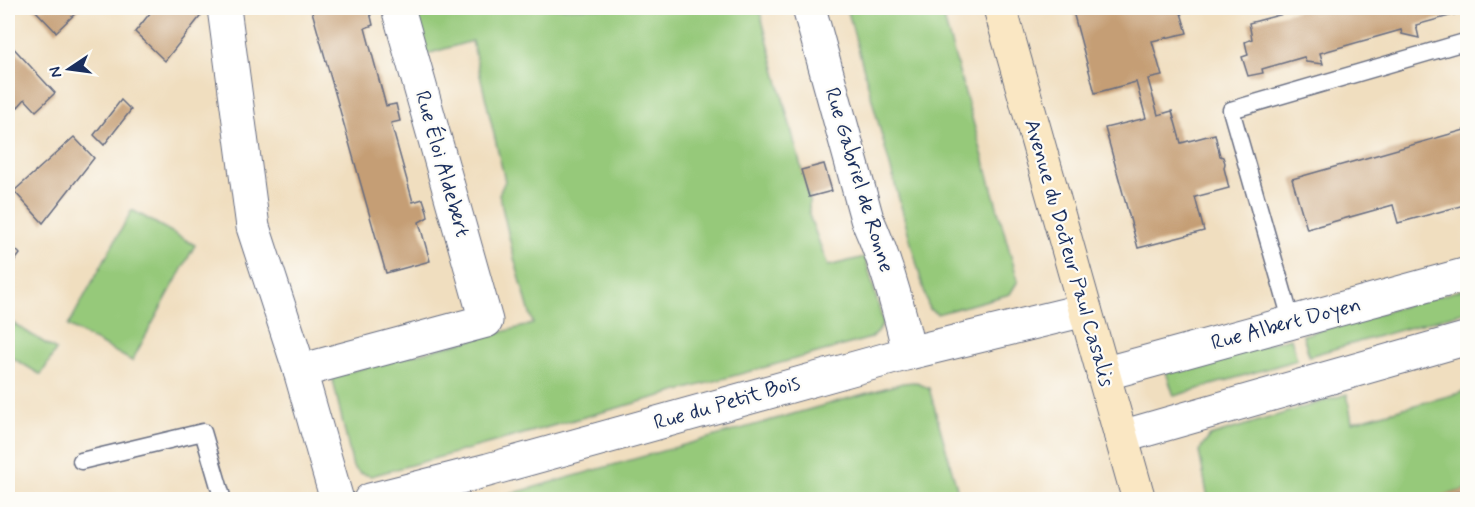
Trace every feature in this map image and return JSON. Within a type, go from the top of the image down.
[{"type":"street","points":[[224,8],[253,226],[300,371],[337,500]]},
{"type":"street","name":"Rue Éloi Aldebert","points":[[300,371],[486,321],[398,8]]},
{"type":"street","name":"Rue Gabriel de Ronne","points":[[809,8],[867,219],[876,238],[909,353]]},
{"type":"street","name":"Avenue du Docteur Paul Casalis","points":[[1000,8],[1139,500]]},
{"type":"street","name":"Rue Albert Doyen","points":[[1103,374],[1467,274]]},
{"type":"street","name":"Rue du Petit Bois","points":[[370,500],[488,470],[909,353],[1085,310]]},
{"type":"street","points":[[1121,437],[1467,338]]},
{"type":"lane","points":[[1292,323],[1231,110],[1467,41]]},
{"type":"lane","points":[[81,461],[203,432],[223,500]]},
{"type":"green space","points":[[409,8],[759,8],[809,197],[809,215],[828,266],[865,257],[883,322],[878,332],[871,338],[371,476],[360,473],[353,467],[332,376],[533,324],[499,194],[505,181],[472,41],[420,56]]},
{"type":"green space","points":[[847,8],[941,8],[1018,281],[1010,294],[937,314],[929,309]]},
{"type":"green space","points":[[132,210],[195,245],[132,361],[68,326]]},
{"type":"green space","points":[[1467,288],[1467,311],[1309,356],[1303,335]]},
{"type":"green space","points":[[8,320],[56,350],[41,375],[8,355]]},
{"type":"green space","points":[[1291,338],[1297,360],[1174,396],[1166,372]]},
{"type":"green space","points":[[914,382],[929,388],[960,499],[502,499],[503,496],[903,383]]},
{"type":"green space","points":[[1467,391],[1467,489],[1427,500],[1208,499],[1199,451],[1210,436],[1347,394],[1352,422]]},
{"type":"building","points":[[33,8],[81,8],[56,32]]},
{"type":"building","points":[[154,8],[197,8],[203,13],[165,61],[135,32]]},
{"type":"building","points":[[311,8],[359,8],[359,10],[369,8],[373,25],[365,28],[386,106],[396,104],[400,121],[391,123],[413,202],[423,199],[427,211],[428,217],[419,222],[430,261],[386,273]]},
{"type":"building","points":[[1072,8],[1183,8],[1181,13],[1187,33],[1152,41],[1162,76],[1148,79],[1158,115],[1172,111],[1181,143],[1215,134],[1220,156],[1223,157],[1225,163],[1229,188],[1195,197],[1204,231],[1138,248],[1105,128],[1146,118],[1136,82],[1095,93]]},
{"type":"building","points":[[1306,8],[1468,8],[1468,11],[1416,25],[1419,38],[1402,34],[1401,30],[1320,53],[1323,64],[1306,62],[1304,57],[1262,69],[1263,73],[1248,76],[1242,57],[1248,55],[1245,42],[1252,39],[1249,23]]},
{"type":"building","points":[[8,42],[55,93],[36,111],[25,99],[18,107],[8,96]]},
{"type":"building","points":[[121,100],[131,110],[104,145],[94,135]]},
{"type":"building","points":[[1468,129],[1468,204],[1398,223],[1393,205],[1307,229],[1292,179]]},
{"type":"building","points":[[74,137],[94,158],[43,223],[14,191]]},
{"type":"building","points":[[824,164],[832,191],[809,197],[801,170]]},
{"type":"building","points":[[8,241],[20,254],[8,270]]},
{"type":"building","points":[[1468,489],[1468,500],[1430,500],[1430,499]]}]
